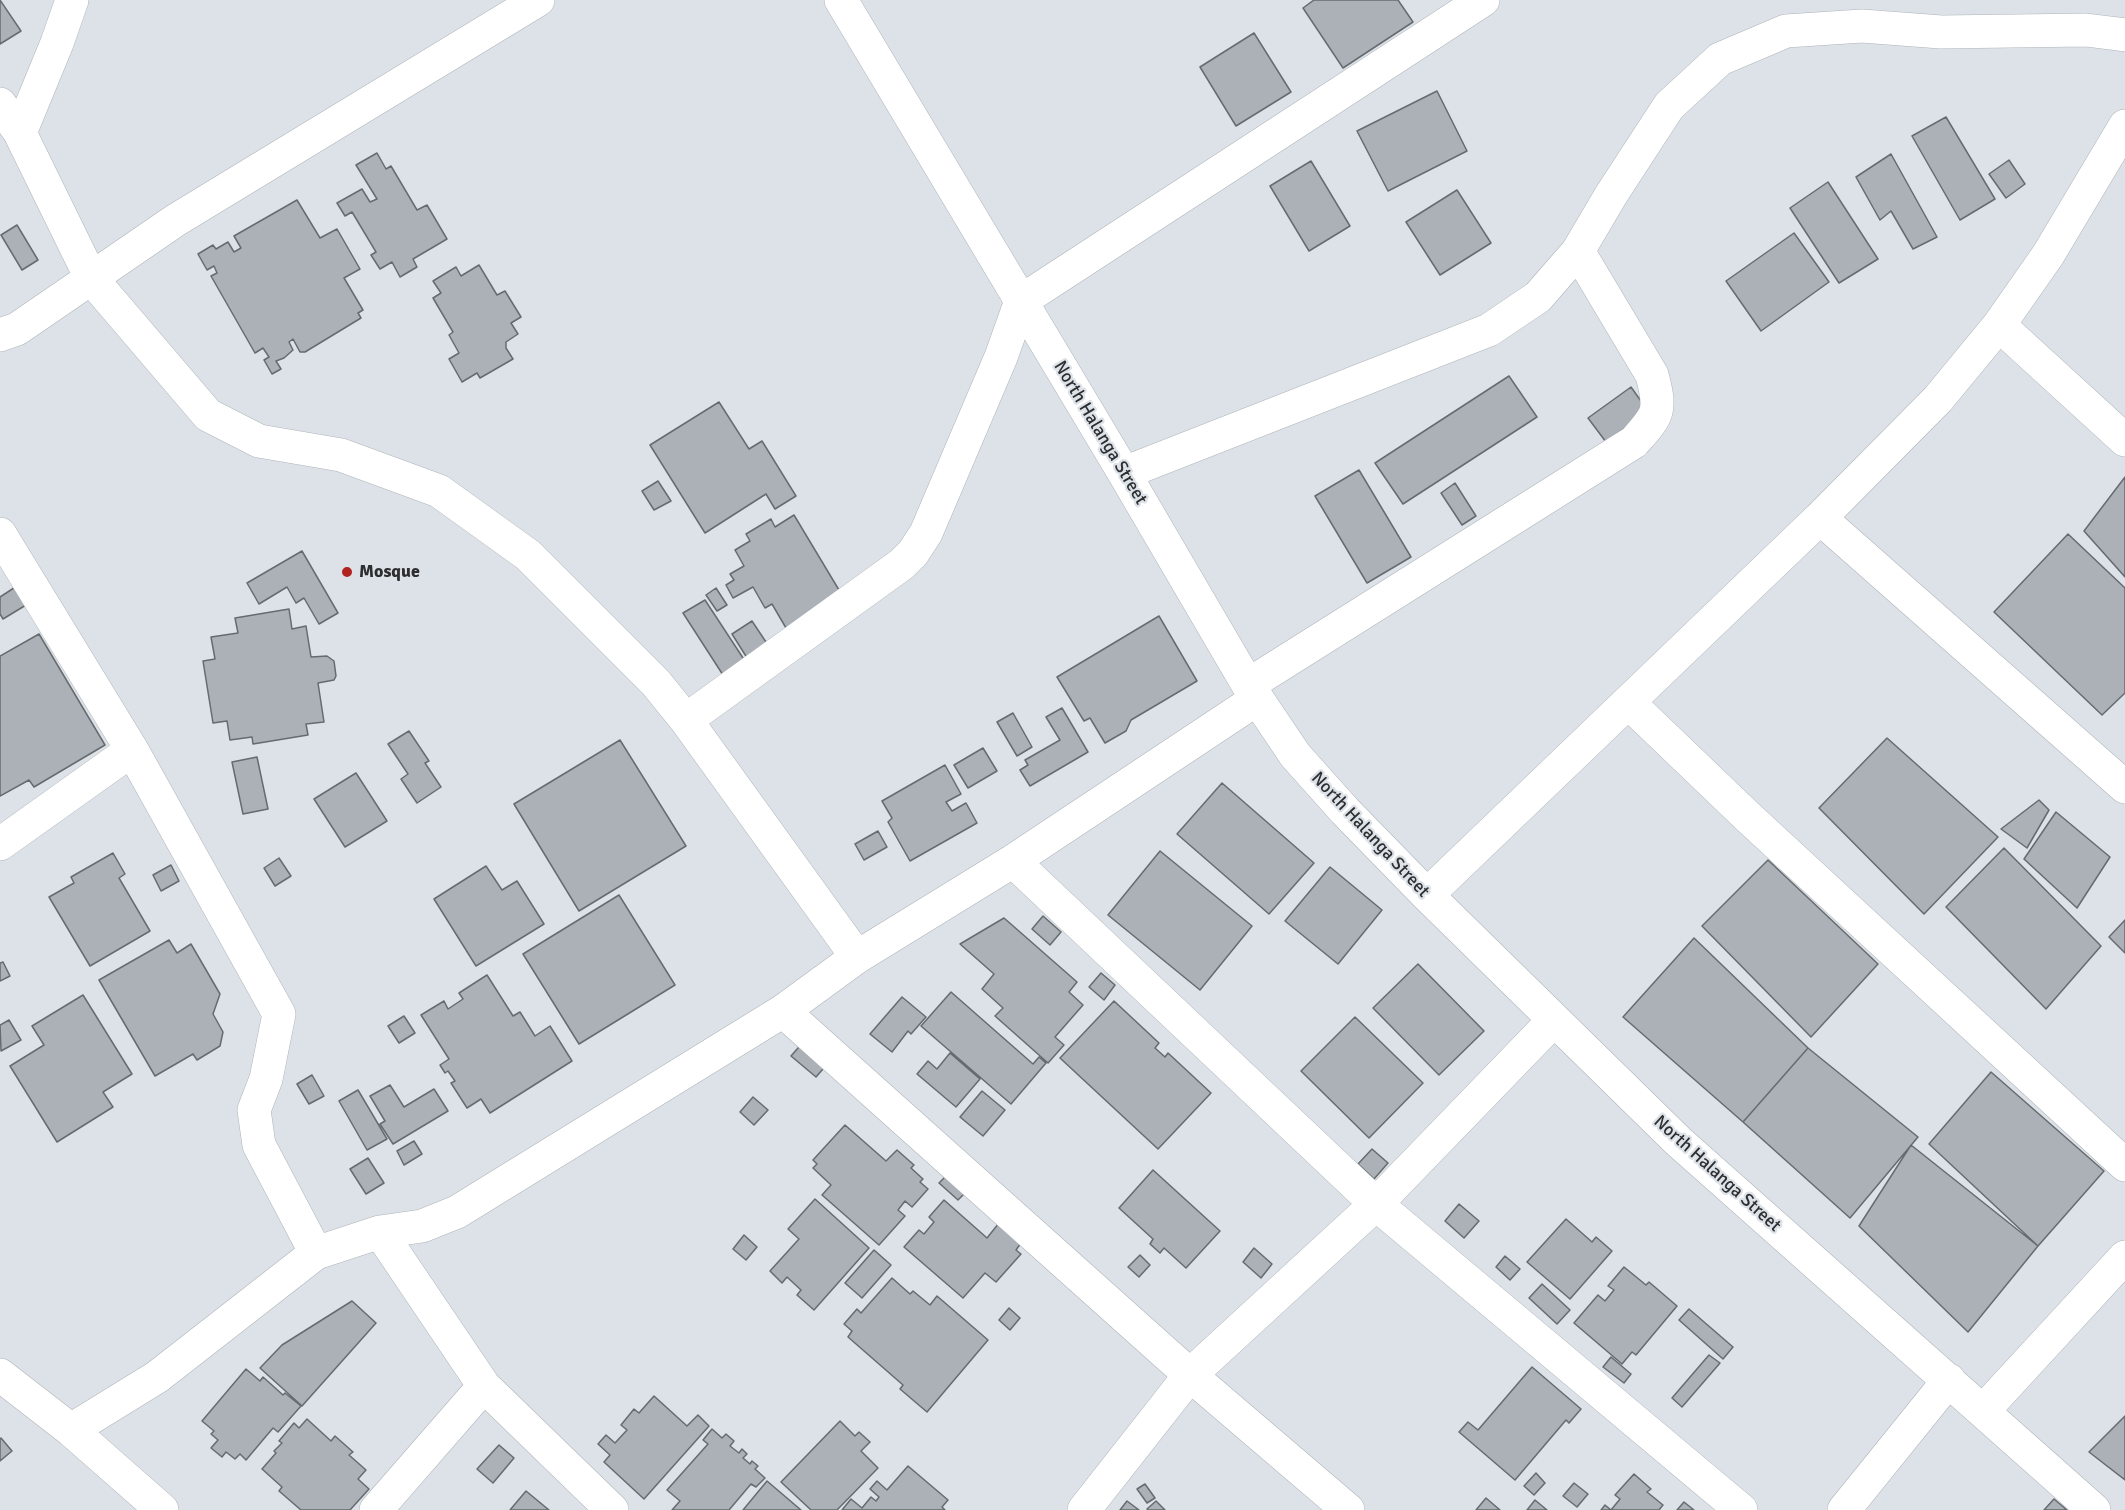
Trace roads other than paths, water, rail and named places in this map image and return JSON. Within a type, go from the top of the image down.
[{"type":"street","points":[[20,133],[72,0]]},
{"type":"street","points":[[0,335],[16,329],[176,220],[538,0]]},
{"type":"street","name":"North Halanga Street","points":[[841,0],[1252,692],[1295,755],[1345,811],[1427,895],[1678,1141],[2094,1510]]},
{"type":"street","points":[[686,720],[902,564],[913,553],[926,533],[1001,357],[1021,301],[1484,0]]},
{"type":"street","points":[[1124,473],[1489,330],[1538,297],[1578,251],[1611,195],[1669,106],[1720,59],[1786,31],[1862,26],[1941,32],[2086,30],[2125,35]]},
{"type":"street","points":[[0,104],[20,133],[91,278],[208,415],[259,441],[341,455],[439,491],[528,555],[656,683],[686,720],[857,957]]},
{"type":"street","points":[[1427,895],[1820,518],[1938,399],[2000,325],[2122,139]]},
{"type":"street","points":[[71,1430],[157,1377],[316,1253],[380,1232],[422,1226],[457,1212],[783,1011],[857,957],[1013,861],[1252,692],[1634,442],[1655,418],[1658,396],[1652,375],[1578,251]]},
{"type":"street","points":[[2000,325],[2125,440]]},
{"type":"street","points":[[1820,518],[2125,787]]},
{"type":"street","points":[[0,534],[132,750],[279,1014],[266,1079],[254,1110],[257,1133],[259,1144],[316,1253]]},
{"type":"street","points":[[1628,702],[1757,825],[2125,1165]]},
{"type":"street","points":[[0,843],[132,750]]},
{"type":"street","points":[[1013,861],[1376,1204],[1741,1510]]},
{"type":"street","points":[[783,1011],[1190,1374],[1348,1510]]},
{"type":"street","points":[[1084,1510],[1190,1374],[1376,1204],[1554,1020]]},
{"type":"street","points":[[380,1232],[484,1386],[612,1510]]},
{"type":"street","points":[[1983,1411],[2125,1257]]},
{"type":"street","points":[[0,1374],[71,1430],[162,1510]]},
{"type":"street","points":[[1844,1510],[1948,1380]]},
{"type":"street","points":[[376,1510],[484,1386]]},
{"type":"place","name":"Mosque","points":[[347,572]]}]
